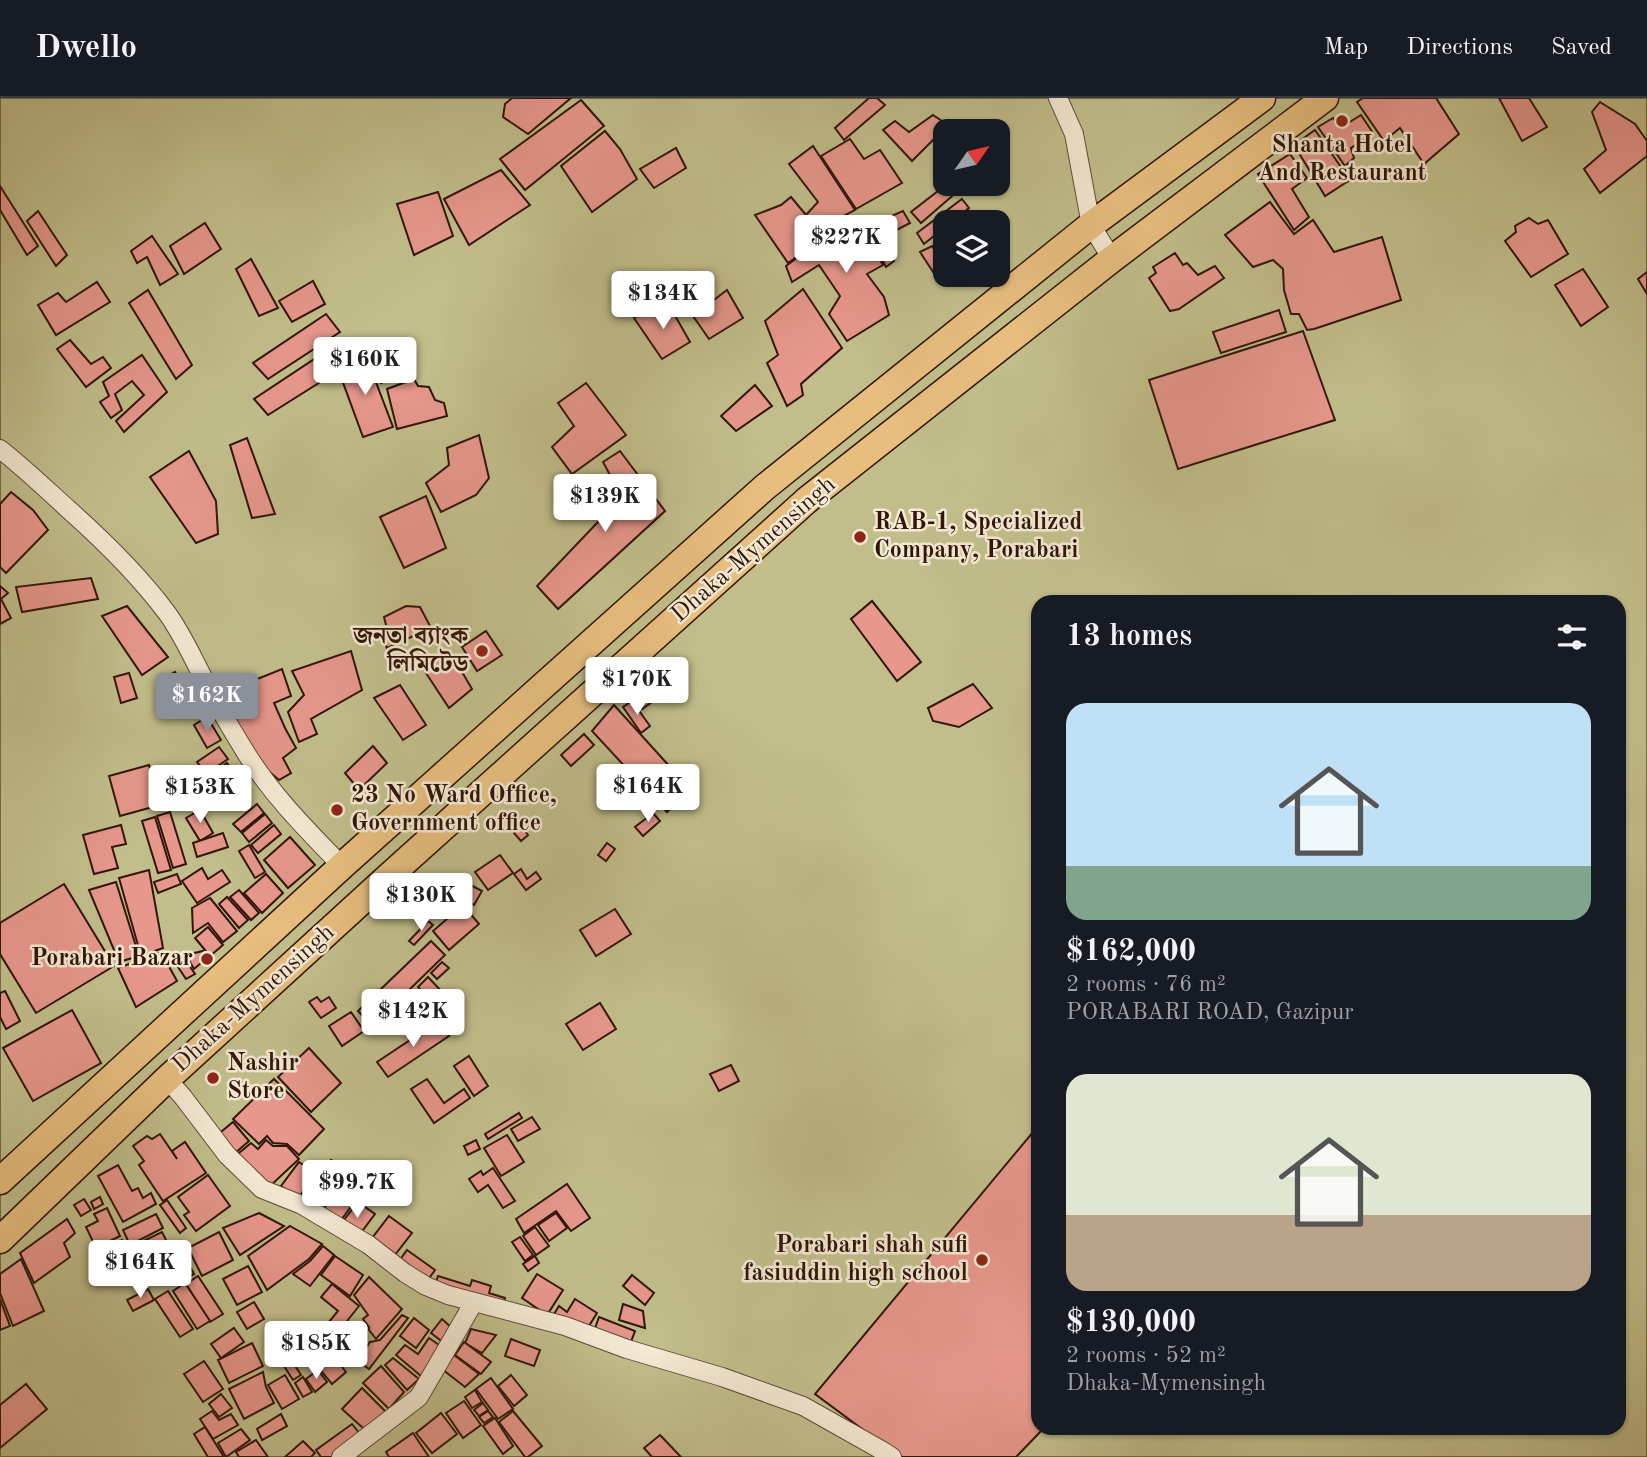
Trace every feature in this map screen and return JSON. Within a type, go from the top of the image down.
[{"type":"highway","name":"Dhaka-Mymensingh","points":[[0,1181],[342,866],[765,487],[1091,225],[1262,98]]},
{"type":"highway","name":"Dhaka-Mymensingh","points":[[0,1240],[167,1079],[807,500],[1112,259],[1325,98]]},
{"type":"street","points":[[1058,98],[1074,134],[1091,225],[1112,259]]},
{"type":"street","points":[[0,449],[99,537],[145,585],[186,642],[244,750],[268,785],[342,866]]},
{"type":"street","points":[[167,1079],[227,1155],[262,1189],[302,1205],[369,1245],[426,1286],[448,1295],[565,1326],[803,1406],[892,1457]]},
{"type":"street","points":[[341,1457],[419,1397],[474,1302]]},
{"type":"shaded area","points":[[0,98],[1647,98],[1647,1457],[0,1457]]},
{"type":"building","points":[[512,98],[571,98],[528,134],[503,117],[505,104]]},
{"type":"building","points":[[869,98],[877,98],[885,105],[844,140],[835,128]]},
{"type":"building","points":[[1363,98],[1436,98],[1459,134],[1424,164],[1400,128],[1384,141],[1357,102]]},
{"type":"building","points":[[1499,98],[1529,98],[1547,127],[1522,141]]},
{"type":"building","points":[[581,100],[604,126],[525,190],[500,159]]},
{"type":"building","points":[[1600,102],[1635,124],[1647,141],[1647,156],[1600,193],[1584,169],[1606,150],[1592,112]]},
{"type":"building","points":[[933,115],[939,119],[933,119],[933,140],[912,161],[883,130],[895,121],[909,132]]},
{"type":"building","points":[[1361,115],[1373,133],[1351,148],[1354,158],[1345,166],[1318,127],[1333,118],[1340,128]]},
{"type":"building","points":[[1315,130],[1350,180],[1325,196],[1294,145]]},
{"type":"building","points":[[605,131],[620,149],[637,179],[592,212],[561,166]]},
{"type":"building","points":[[850,139],[864,159],[880,150],[902,183],[856,209],[821,156]]},
{"type":"building","points":[[813,146],[855,210],[808,235],[801,254],[788,263],[755,215],[781,205],[791,197],[806,215],[818,202],[789,164]]},
{"type":"building","points":[[676,148],[686,168],[654,188],[640,169]]},
{"type":"building","points":[[1290,154],[1307,178],[1292,189],[1309,217],[1294,230],[1258,174]]},
{"type":"building","points":[[501,170],[530,205],[469,245],[444,199]]},
{"type":"building","points":[[0,186],[38,246],[27,255],[0,210]]},
{"type":"building","points":[[438,192],[453,236],[414,255],[397,204]]},
{"type":"building","points":[[933,195],[952,196],[921,223],[911,212]]},
{"type":"building","points":[[962,199],[969,208],[966,210],[947,210]]},
{"type":"building","points":[[1270,202],[1294,234],[1313,220],[1334,252],[1382,237],[1401,300],[1307,330],[1299,314],[1291,314],[1284,290],[1283,269],[1273,260],[1253,267],[1225,235]]},
{"type":"building","points":[[38,211],[67,255],[56,266],[27,221]]},
{"type":"building","points":[[903,211],[910,223],[883,237],[894,261],[886,267],[866,227]]},
{"type":"building","points":[[851,216],[883,265],[867,274],[884,297],[889,315],[847,341],[829,314],[840,296],[819,265],[792,282],[786,266],[806,251],[810,237]]},
{"type":"building","points":[[1529,218],[1538,224],[1548,220],[1568,254],[1531,277],[1505,241],[1516,232],[1515,226]]},
{"type":"building","points":[[933,221],[933,237],[924,244],[917,233]]},
{"type":"building","points":[[205,223],[221,249],[184,274],[170,246]]},
{"type":"building","points":[[152,236],[178,274],[160,285],[147,257],[137,263],[131,251]]},
{"type":"building","points":[[933,247],[933,272],[920,252]]},
{"type":"building","points":[[1175,253],[1183,265],[1187,263],[1198,275],[1215,266],[1224,278],[1179,309],[1170,311],[1149,278],[1156,273],[1153,267]]},
{"type":"building","points":[[251,259],[278,308],[259,316],[236,269]]},
{"type":"building","points":[[1583,269],[1608,307],[1581,326],[1555,285]]},
{"type":"building","points":[[1647,272],[1647,294],[1638,279]]},
{"type":"building","points":[[313,281],[325,304],[292,322],[279,301]]},
{"type":"building","points":[[97,282],[110,302],[56,335],[38,305],[58,293],[66,302]]},
{"type":"building","points":[[803,289],[842,348],[801,384],[803,395],[787,406],[767,363],[778,355],[765,321]]},
{"type":"building","points":[[148,290],[192,365],[176,379],[129,303]]},
{"type":"building","points":[[727,290],[743,318],[709,339],[693,316]]},
{"type":"building","points":[[669,305],[690,342],[662,359],[634,318],[655,306],[658,313]]},
{"type":"building","points":[[1279,310],[1286,332],[1221,353],[1213,332]]},
{"type":"building","points":[[326,314],[340,332],[268,379],[253,363]]},
{"type":"building","points":[[1303,331],[1335,420],[1178,469],[1149,380]]},
{"type":"building","points":[[70,340],[91,364],[103,357],[111,368],[86,387],[57,349]]},
{"type":"building","points":[[328,350],[341,369],[268,415],[254,399]]},
{"type":"building","points":[[386,352],[397,377],[381,383],[372,357]]},
{"type":"building","points":[[142,355],[167,392],[124,432],[116,421],[144,395],[132,381],[115,394],[122,410],[111,418],[100,402],[109,396],[103,382]]},
{"type":"building","points":[[366,356],[393,427],[363,437],[338,369]]},
{"type":"building","points":[[414,379],[418,386],[429,387],[435,400],[444,403],[447,416],[397,429],[387,389]]},
{"type":"building","points":[[586,383],[626,435],[572,474],[552,447],[574,426],[558,403]]},
{"type":"building","points":[[755,385],[772,406],[736,431],[721,416]]},
{"type":"building","points":[[479,435],[489,478],[476,495],[441,512],[426,483],[449,465],[447,448]]},
{"type":"building","points":[[247,438],[275,514],[252,518],[230,445]]},
{"type":"building","points":[[189,451],[216,501],[218,534],[196,543],[150,477]]},
{"type":"building","points":[[620,451],[665,511],[558,609],[537,586],[623,499],[603,462]]},
{"type":"building","points":[[11,492],[33,510],[48,530],[6,573],[0,567],[0,504]]},
{"type":"building","points":[[426,496],[446,548],[404,568],[380,517]]},
{"type":"building","points":[[91,578],[98,599],[22,612],[16,587]]},
{"type":"building","points":[[0,586],[8,593],[1,599],[11,618],[0,624]]},
{"type":"building","points":[[872,601],[921,662],[897,681],[851,619]]},
{"type":"building","points":[[127,606],[168,657],[142,675],[102,616]]},
{"type":"building","points":[[406,606],[420,607],[431,628],[387,648],[379,632],[387,629],[384,617]]},
{"type":"building","name":"জনতা ব্যাংক লিমিটেড","points":[[486,631],[502,655],[477,671],[462,647]]},
{"type":"building","points":[[351,651],[362,690],[311,719],[317,734],[299,742],[288,712],[304,695],[292,671]]},
{"type":"building","points":[[451,653],[472,689],[449,708],[422,667]]},
{"type":"building","points":[[282,669],[291,696],[274,703],[296,748],[283,758],[291,773],[279,780],[259,763],[216,696]]},
{"type":"building","points":[[175,672],[189,695],[175,703],[162,680]]},
{"type":"building","points":[[129,673],[137,698],[121,703],[114,677]]},
{"type":"building","points":[[656,684],[663,694],[642,709],[635,699]]},
{"type":"building","points":[[973,684],[992,708],[959,727],[933,721],[928,708]]},
{"type":"building","points":[[400,685],[426,725],[403,740],[374,698]]},
{"type":"building","points":[[632,701],[650,726],[641,733],[623,707]]},
{"type":"building","points":[[614,705],[691,790],[667,812],[592,731]]},
{"type":"building","points":[[207,717],[221,740],[207,748],[194,725]]},
{"type":"building","points":[[584,734],[594,745],[571,766],[561,755]]},
{"type":"building","points":[[373,746],[387,763],[359,790],[345,773]]},
{"type":"building","points":[[219,747],[228,759],[206,774],[197,762]]},
{"type":"building","points":[[227,763],[236,776],[214,791],[206,778]]},
{"type":"building","points":[[149,765],[160,805],[120,816],[109,776]]},
{"type":"building","points":[[237,780],[246,793],[224,809],[215,795]]},
{"type":"building","points":[[257,804],[264,813],[241,832],[233,824]]},
{"type":"building","points":[[200,810],[213,833],[200,841],[186,818]]},
{"type":"building","points":[[170,812],[186,864],[173,868],[157,816]]},
{"type":"building","points":[[653,813],[660,821],[643,836],[635,827]]},
{"type":"building","points":[[265,814],[272,823],[249,842],[242,833]]},
{"type":"building","points":[[155,817],[171,870],[158,873],[142,821]]},
{"type":"building","points":[[121,825],[126,844],[112,847],[118,868],[94,874],[83,835]]},
{"type":"building","points":[[274,825],[281,834],[258,853],[251,845]]},
{"type":"building","points":[[521,826],[528,835],[521,841],[514,833]]},
{"type":"building","points":[[223,833],[228,847],[197,857],[193,843]]},
{"type":"building","points":[[290,837],[315,865],[288,888],[264,860]]},
{"type":"building","points":[[607,843],[615,849],[606,861],[598,855]]},
{"type":"building","points":[[249,845],[265,872],[255,878],[239,851]]},
{"type":"building","points":[[500,855],[513,873],[488,890],[475,872]]},
{"type":"building","points":[[202,868],[208,879],[222,870],[230,882],[197,903],[182,881]]},
{"type":"building","points":[[521,869],[527,879],[536,872],[541,879],[526,890],[514,874]]},
{"type":"building","points":[[149,870],[163,948],[141,956],[119,878]]},
{"type":"building","points":[[177,874],[181,884],[158,893],[154,882]]},
{"type":"building","points":[[266,874],[283,893],[262,913],[244,893]]},
{"type":"building","points":[[455,877],[482,891],[474,905],[448,891]]},
{"type":"building","points":[[116,882],[139,956],[119,962],[89,890]]},
{"type":"building","points":[[64,884],[114,966],[36,1013],[0,954],[0,923]]},
{"type":"building","points":[[239,890],[259,913],[251,920],[230,897]]},
{"type":"building","points":[[227,897],[248,920],[239,928],[219,904]]},
{"type":"building","points":[[210,898],[237,931],[223,942],[208,923],[193,933],[192,908]]},
{"type":"building","points":[[463,905],[479,924],[449,950],[433,931]]},
{"type":"building","points":[[615,909],[631,934],[596,956],[580,930]]},
{"type":"building","points":[[428,921],[433,925],[414,945],[409,941]]},
{"type":"building","points":[[208,927],[223,945],[210,956],[195,938]]},
{"type":"building","points":[[431,941],[445,955],[372,1026],[358,1011]]},
{"type":"building","points":[[203,951],[207,958],[194,969],[186,955]]},
{"type":"building","points":[[161,952],[177,981],[136,1007],[118,968]]},
{"type":"building","points":[[184,958],[195,974],[186,979],[176,964]]},
{"type":"building","points":[[442,962],[449,968],[437,979],[431,973]]},
{"type":"building","points":[[428,977],[444,994],[433,1004],[418,987]]},
{"type":"building","points":[[414,990],[419,995],[403,1011],[398,1006]]},
{"type":"building","points":[[5,991],[20,1021],[6,1029],[0,1017],[0,993]]},
{"type":"building","points":[[317,997],[321,1002],[329,997],[336,1008],[321,1018],[309,1002]]},
{"type":"building","points":[[600,1003],[616,1029],[583,1050],[566,1024]]},
{"type":"building","points":[[72,1010],[101,1063],[33,1101],[3,1048]]},
{"type":"building","points":[[351,1012],[364,1031],[342,1046],[329,1026]]},
{"type":"building","points":[[439,1021],[449,1036],[388,1077],[377,1062]]},
{"type":"building","points":[[309,1048],[341,1083],[311,1112],[278,1077]]},
{"type":"building","points":[[469,1056],[488,1086],[474,1096],[454,1066]]},
{"type":"building","points":[[731,1065],[739,1081],[719,1091],[710,1074]]},
{"type":"building","points":[[274,1079],[324,1129],[299,1155],[287,1144],[273,1143],[267,1136],[259,1144],[233,1119]]},
{"type":"building","points":[[427,1079],[444,1103],[464,1089],[470,1098],[434,1123],[411,1089]]},
{"type":"building","points":[[519,1113],[522,1118],[488,1139],[485,1134]]},
{"type":"building","points":[[532,1117],[540,1129],[518,1141],[511,1129]]},
{"type":"building","points":[[233,1122],[249,1141],[233,1155],[216,1136]]},
{"type":"building","points":[[160,1134],[177,1159],[172,1151],[185,1142],[206,1173],[163,1201],[139,1165],[144,1161],[133,1146],[147,1136],[152,1139]]},
{"type":"building","name":"Porabari shah sufi fasiuddin high school","points":[[1031,1134],[1031,1435],[1037,1435],[1016,1457],[900,1457],[815,1394]]},
{"type":"building","points":[[507,1135],[524,1162],[501,1176],[484,1148]]},
{"type":"building","points":[[266,1140],[273,1146],[287,1146],[299,1159],[268,1188],[233,1158],[251,1143],[258,1149]]},
{"type":"building","points":[[476,1140],[480,1149],[468,1155],[464,1146]]},
{"type":"building","points":[[331,1160],[384,1189],[377,1202],[324,1173]]},
{"type":"building","points":[[299,1162],[316,1174],[298,1198],[281,1186]]},
{"type":"building","points":[[118,1165],[132,1191],[138,1188],[143,1198],[151,1193],[156,1204],[123,1222],[98,1176]]},
{"type":"building","points":[[493,1168],[515,1201],[503,1208],[488,1185],[478,1192],[469,1179],[481,1171],[483,1175]]},
{"type":"building","points":[[208,1175],[230,1206],[196,1231],[184,1215],[189,1212],[178,1197]]},
{"type":"building","points":[[319,1176],[335,1188],[317,1212],[301,1199]]},
{"type":"building","points":[[567,1184],[590,1218],[571,1231],[556,1211],[524,1233],[516,1219]]},
{"type":"building","points":[[340,1188],[356,1200],[338,1224],[322,1211]]},
{"type":"building","points":[[100,1197],[103,1204],[94,1209],[91,1202]]},
{"type":"building","points":[[84,1199],[91,1210],[81,1216],[74,1205]]},
{"type":"building","points":[[167,1200],[186,1228],[180,1233],[160,1205]]},
{"type":"building","points":[[358,1202],[375,1214],[357,1238],[340,1225]]},
{"type":"building","points":[[107,1208],[120,1236],[96,1248],[86,1227],[98,1221],[94,1214]]},
{"type":"building","points":[[259,1213],[284,1226],[240,1255],[223,1228]]},
{"type":"building","points":[[556,1213],[567,1228],[549,1241],[538,1225]]},
{"type":"building","points":[[156,1214],[163,1228],[130,1245],[123,1230]]},
{"type":"building","points":[[389,1216],[412,1233],[391,1260],[369,1242]]},
{"type":"building","points":[[67,1219],[75,1233],[64,1243],[70,1257],[34,1283],[20,1253]]},
{"type":"building","points":[[290,1226],[322,1244],[309,1259],[267,1290],[248,1256]]},
{"type":"building","points":[[535,1227],[549,1246],[536,1255],[523,1236]]},
{"type":"building","points":[[162,1232],[169,1246],[140,1260],[133,1246]]},
{"type":"building","points":[[219,1232],[233,1260],[202,1276],[188,1248]]},
{"type":"building","points":[[520,1237],[533,1255],[525,1261],[512,1242]]},
{"type":"building","points":[[122,1240],[135,1260],[125,1267],[111,1247]]},
{"type":"building","points":[[323,1246],[334,1255],[310,1286],[293,1274]]},
{"type":"building","points":[[182,1247],[188,1261],[173,1267],[167,1253]]},
{"type":"building","points":[[407,1250],[435,1270],[425,1284],[397,1264]]},
{"type":"building","points":[[166,1254],[171,1265],[151,1276],[145,1265]]},
{"type":"building","points":[[335,1256],[363,1275],[350,1296],[321,1275]]},
{"type":"building","points":[[535,1256],[539,1263],[528,1271],[523,1264]]},
{"type":"building","points":[[21,1259],[44,1311],[13,1326],[0,1293],[0,1274]]},
{"type":"building","points":[[188,1263],[194,1274],[174,1285],[168,1274]]},
{"type":"building","points":[[248,1266],[262,1292],[237,1305],[223,1279]]},
{"type":"building","points":[[537,1274],[563,1290],[547,1315],[522,1298]]},
{"type":"building","points":[[632,1275],[654,1293],[645,1305],[623,1286]]},
{"type":"building","points":[[198,1276],[223,1314],[210,1322],[186,1284]]},
{"type":"building","points":[[438,1276],[470,1286],[472,1280],[491,1286],[489,1293],[505,1298],[503,1306],[435,1285]]},
{"type":"building","points":[[369,1277],[402,1309],[376,1339],[363,1319],[368,1315],[354,1295]]},
{"type":"building","points":[[185,1283],[210,1321],[197,1329],[173,1291]]},
{"type":"building","points":[[332,1284],[359,1306],[339,1331],[329,1322],[338,1311],[321,1297]]},
{"type":"building","points":[[148,1289],[154,1300],[133,1311],[127,1300]]},
{"type":"building","points":[[168,1291],[193,1329],[180,1337],[155,1299]]},
{"type":"building","points":[[0,1299],[10,1326],[0,1330]]},
{"type":"building","points":[[575,1299],[597,1313],[584,1334],[554,1314],[559,1306],[567,1312]]},
{"type":"building","points":[[254,1302],[264,1319],[247,1329],[237,1312]]},
{"type":"building","points":[[623,1304],[643,1311],[645,1328],[619,1320]]},
{"type":"building","points":[[402,1315],[408,1318],[369,1369],[357,1360],[370,1342],[380,1340]]},
{"type":"building","points":[[599,1317],[635,1331],[629,1347],[593,1334]]},
{"type":"building","points":[[414,1318],[429,1330],[416,1348],[400,1336]]},
{"type":"building","points":[[442,1319],[453,1329],[444,1343],[431,1333]]},
{"type":"building","points":[[234,1328],[244,1342],[221,1358],[211,1344]]},
{"type":"building","points":[[471,1329],[496,1335],[482,1353],[465,1343]]},
{"type":"building","points":[[429,1338],[442,1347],[421,1376],[396,1355],[405,1345],[418,1354]]},
{"type":"building","points":[[511,1339],[540,1350],[534,1366],[505,1356]]},
{"type":"building","points":[[351,1340],[363,1348],[354,1360],[343,1351]]},
{"type":"building","points":[[464,1342],[491,1362],[481,1374],[455,1355]]},
{"type":"building","points":[[252,1343],[263,1366],[229,1383],[218,1360]]},
{"type":"building","points":[[331,1353],[346,1372],[332,1384],[316,1365]]},
{"type":"building","points":[[454,1355],[479,1374],[465,1387],[442,1369]]},
{"type":"building","points":[[393,1358],[419,1379],[407,1390],[385,1365]]},
{"type":"building","points":[[204,1361],[223,1389],[203,1402],[184,1374]]},
{"type":"building","points":[[292,1361],[301,1375],[293,1380],[284,1366]]},
{"type":"building","points":[[381,1366],[404,1392],[389,1409],[363,1383]]},
{"type":"building","points":[[318,1370],[327,1382],[315,1392],[306,1379]]},
{"type":"building","points":[[263,1372],[266,1387],[274,1403],[244,1419],[229,1389]]},
{"type":"building","points":[[285,1375],[299,1399],[282,1409],[268,1385]]},
{"type":"building","points":[[511,1375],[527,1395],[514,1406],[498,1386]]},
{"type":"building","points":[[303,1377],[312,1392],[303,1397],[295,1383]]},
{"type":"building","points":[[491,1378],[513,1409],[498,1419],[476,1389]]},
{"type":"building","points":[[26,1384],[47,1409],[0,1448],[0,1405]]},
{"type":"building","points":[[362,1388],[386,1412],[364,1429],[342,1409]]},
{"type":"building","points":[[475,1390],[482,1402],[472,1408],[465,1397]]},
{"type":"building","points":[[221,1394],[232,1408],[219,1417],[209,1404]]},
{"type":"building","points":[[464,1401],[481,1425],[463,1438],[446,1413]]},
{"type":"building","points":[[483,1403],[488,1410],[479,1416],[474,1410]]},
{"type":"building","points":[[212,1411],[219,1420],[231,1414],[238,1425],[213,1439],[200,1419]]},
{"type":"building","points":[[488,1411],[493,1417],[484,1423],[479,1417]]},
{"type":"building","points":[[513,1411],[542,1446],[528,1457],[525,1457],[499,1422]]},
{"type":"building","points":[[441,1413],[457,1434],[432,1453],[416,1433]]},
{"type":"building","points":[[281,1414],[287,1426],[262,1440],[257,1429]]},
{"type":"building","points":[[495,1418],[513,1446],[503,1454],[483,1426]]},
{"type":"building","points":[[352,1424],[360,1434],[334,1457],[321,1457],[316,1450]]},
{"type":"building","points":[[205,1427],[224,1457],[208,1457],[194,1434]]},
{"type":"building","points":[[241,1429],[250,1440],[226,1457],[218,1443]]},
{"type":"building","points":[[413,1433],[429,1457],[389,1457],[386,1452]]},
{"type":"building","points":[[660,1435],[681,1457],[652,1457],[644,1448]]},
{"type":"building","points":[[256,1440],[268,1457],[239,1457],[236,1452]]},
{"type":"building","points":[[303,1441],[315,1453],[311,1457],[285,1457]]},
{"type":"place","name":"Shanta Hotel And Restaurant","points":[[1342,121]]},
{"type":"place","name":"RAB-1, Specialized Company, Porabari","points":[[860,537]]},
{"type":"place","name":"জনতা ব্যাংক লিমিটেড","points":[[482,651]]},
{"type":"place","name":"23 No Ward Office, Government office","points":[[337,810]]},
{"type":"place","name":"Porabari Bazar","points":[[207,959]]},
{"type":"place","name":"Nashir Store","points":[[213,1078]]},
{"type":"place","name":"Porabari shah sufi fasiuddin high school","points":[[982,1260]]}]
